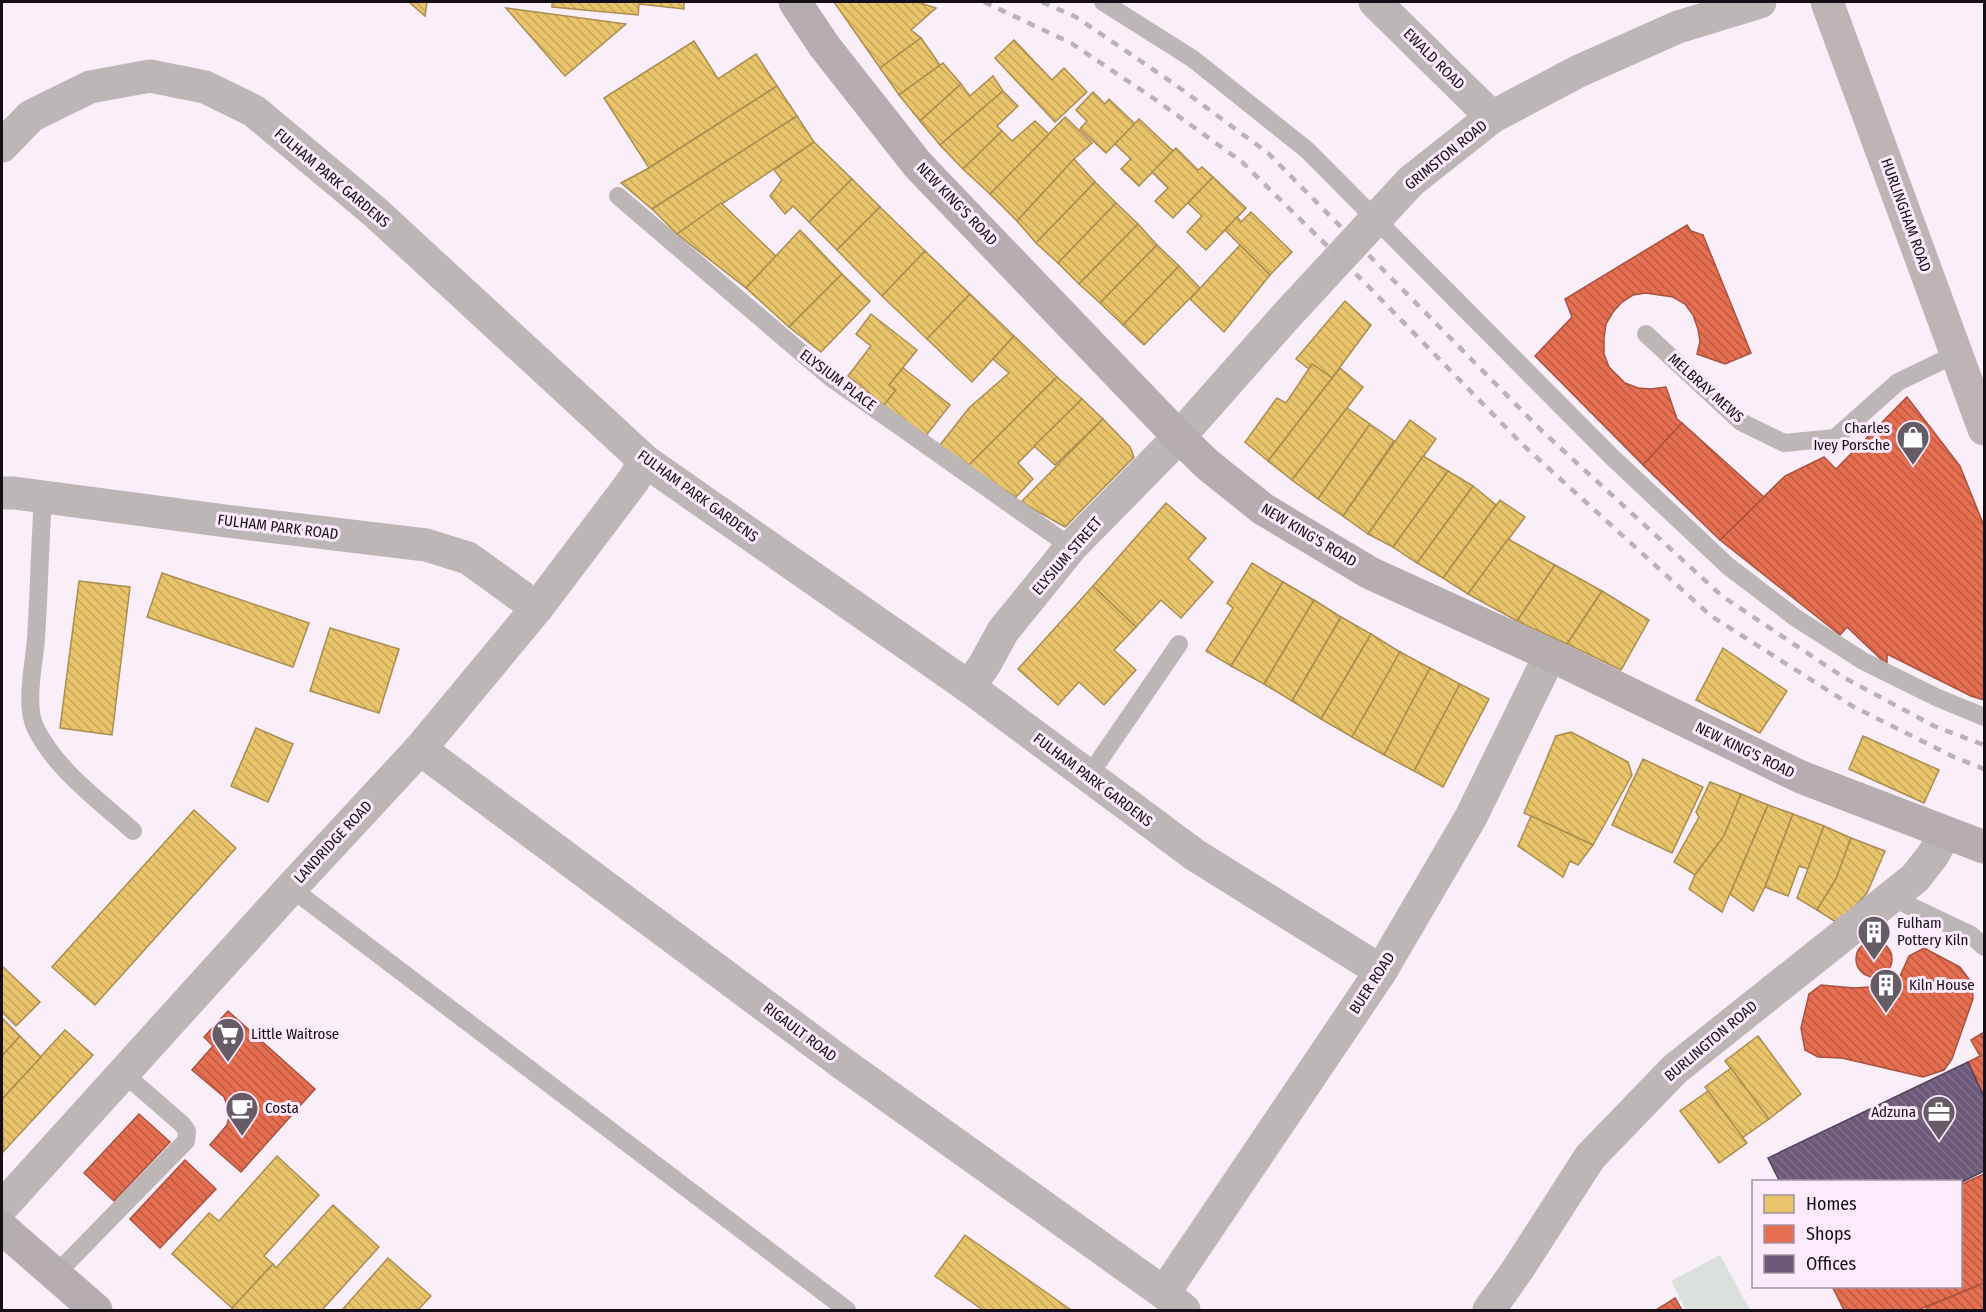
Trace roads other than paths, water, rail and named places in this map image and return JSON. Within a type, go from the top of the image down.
[{"type":"main road","name":"NEW KING'S ROAD","points":[[795,2],[825,47],[918,165],[1179,437],[1208,465],[1263,509],[1370,573],[1550,655],[1801,777],[1984,847]]},
{"type":"main road","points":[[2,1228],[96,1311]]},
{"type":"street","name":"EWALD ROAD","points":[[1375,2],[1492,117]]},
{"type":"street","name":"GRIMSTON ROAD","points":[[1179,437],[1279,323],[1411,181],[1492,117],[1579,71],[1678,27],[1760,2]]},
{"type":"street","name":"HURLINGHAM ROAD","points":[[1827,2],[1956,354],[1982,414]]},
{"type":"street","name":"FULHAM PARK GARDENS","points":[[2,146],[31,116],[90,87],[150,76],[205,87],[254,111],[375,212],[645,461],[969,687],[1195,855],[1381,971]]},
{"type":"street","name":"ELYSIUM STREET","points":[[969,687],[1003,631],[1071,548],[1179,437]]},
{"type":"street","name":"LANDRIDGE ROAD","points":[[2,1206],[122,1072],[420,749],[537,608],[633,481],[645,461]]},
{"type":"street","name":"FULHAM PARK ROAD","points":[[2,493],[426,544],[468,558],[537,608]]},
{"type":"street","name":"BUER ROAD","points":[[1174,1302],[1381,971],[1471,817],[1550,655]]},
{"type":"street","name":"RIGAULT ROAD","points":[[420,749],[842,1063],[1174,1302]]},
{"type":"street","name":"BURLINGTON ROAD","points":[[1489,1311],[1590,1157],[1667,1077],[1693,1054],[1915,878],[1946,833]]},
{"type":"lane","points":[[1103,2],[1202,66],[1307,150],[1612,457],[1728,566],[1796,618],[1863,661],[1938,698],[1984,717]]},
{"type":"lane","name":"ELYSIUM PLACE","points":[[618,196],[831,378],[1071,548]]},
{"type":"lane","name":"MELBRAY MEWS","points":[[1646,334],[1741,422],[1784,443],[1834,438],[1898,382],[1956,354]]},
{"type":"lane","points":[[43,497],[36,639],[30,701],[34,727],[46,747],[66,770],[134,831]]},
{"type":"lane","points":[[1088,777],[1179,644]]},
{"type":"lane","points":[[291,888],[847,1311]]},
{"type":"lane","points":[[1891,897],[1971,935],[1984,947]]},
{"type":"lane","points":[[56,1274],[186,1141],[187,1131],[182,1124],[122,1072]]},
{"type":"railway","points":[[984,2],[1071,43],[1242,162],[1368,286],[1523,445],[1711,616],[1854,707],[1954,757],[1984,769]]},
{"type":"railway","points":[[1042,2],[1076,17],[1173,83],[1268,153],[1542,431],[1722,596],[1843,677],[1934,726],[1984,745]]},
{"type":"place","name":"Charles Ivey Porsche","points":[[1913,466]]},
{"type":"place","name":"Fulham Pottery Kiln","points":[[1874,961]]},
{"type":"place","name":"Kiln House","points":[[1886,1014]]},
{"type":"place","name":"Little Waitrose","points":[[228,1063]]},
{"type":"place","name":"Costa","points":[[242,1137]]},
{"type":"place","name":"Adzuna","points":[[1939,1141]]}]
